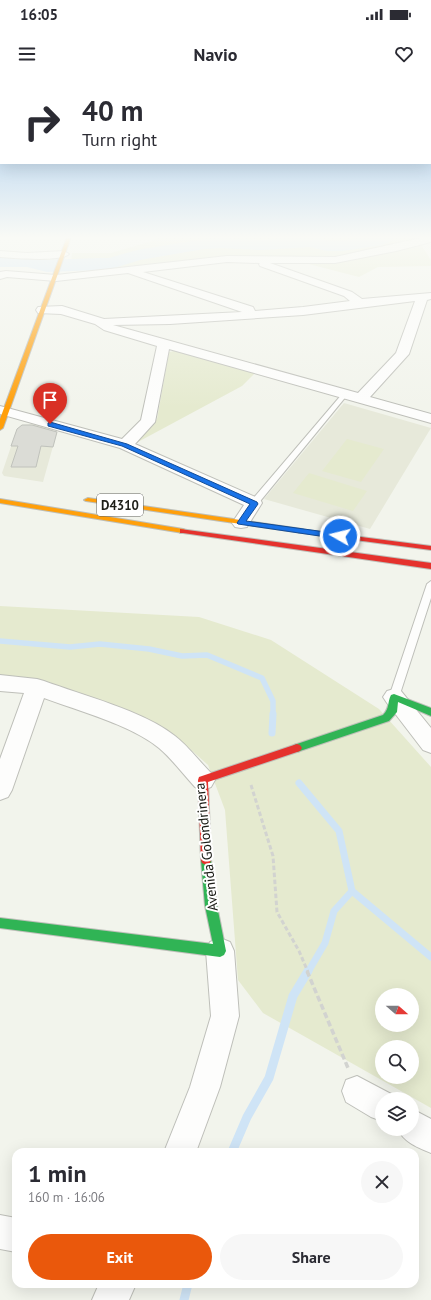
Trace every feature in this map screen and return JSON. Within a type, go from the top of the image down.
[{"type":"street","points":[[0,428],[3,411],[49,294]]},
{"type":"street","points":[[200,294],[259,313]]},
{"type":"street","points":[[348,294],[360,303]]},
{"type":"street","points":[[99,321],[170,320],[303,311],[360,303],[427,297],[402,354],[361,398]]},
{"type":"street","points":[[42,310],[62,310],[99,321],[108,327],[164,344],[361,398],[431,419]]},
{"type":"street","points":[[125,445],[148,422],[164,344]]},
{"type":"street","points":[[3,411],[125,445],[254,504],[241,523]]},
{"type":"street","name":"D4310","points":[[76,498],[241,523],[431,548]]},
{"type":"street","name":"D4310","points":[[0,501],[228,538],[431,566]]},
{"type":"street","name":"Avenida Golondrinera","points":[[0,683],[37,687],[120,717],[148,730],[167,742],[203,780],[210,899],[220,951]]},
{"type":"street","points":[[0,790],[37,687]]},
{"type":"street","points":[[394,697],[431,712]]},
{"type":"street","points":[[394,697],[431,744]]},
{"type":"street","points":[[203,780],[386,718],[392,712],[394,697]]},
{"type":"street","points":[[0,923],[220,951],[225,1016],[205,1087],[182,1148]]},
{"type":"street","points":[[357,1091],[375,1102]]},
{"type":"street","points":[[419,1129],[431,1137]]},
{"type":"street","points":[[0,1232],[12,1234]]},
{"type":"street","points":[[110,1300],[116,1288]]},
{"type":"lane","points":[[254,504],[346,394]]},
{"type":"lane","points":[[394,697],[431,584]]},
{"type":"path","points":[[246,766],[273,856],[276,912],[299,951],[357,1091]]},
{"type":"shaded area","points":[[344,403],[431,428],[370,529],[264,499]]},
{"type":"shaded area","points":[[36,424],[57,432],[43,482],[4,476],[2,473],[17,429],[22,425]]},
{"type":"green space","points":[[174,351],[255,373],[242,386],[136,443],[157,419],[169,352]]},
{"type":"green space","points":[[347,439],[384,449],[361,482],[322,471]]},
{"type":"green space","points":[[309,473],[367,491],[353,511],[293,493]]},
{"type":"green space","points":[[0,606],[199,617],[271,640],[379,709],[431,767],[431,1108],[419,1101],[419,1092],[403,1092],[389,1084],[419,1084],[419,1040],[375,1040],[375,1076],[263,1013],[238,980],[225,810],[208,765],[189,748],[141,716],[0,675]]},
{"type":"building","points":[[22,425],[32,425],[57,432],[53,447],[41,446],[36,467],[11,467],[18,446],[11,446],[17,429]]},
{"type":"waterway","points":[[0,641],[70,647],[100,644],[149,649],[182,656],[207,655],[262,678],[273,701],[273,714]]},
{"type":"waterway","points":[[272,733],[273,714]]},
{"type":"waterway","points":[[299,783],[339,831],[352,891]]},
{"type":"waterway","points":[[308,972],[325,943],[334,911],[352,891]]},
{"type":"waterway","points":[[352,891],[431,957]]},
{"type":"waterway","points":[[234,1148],[247,1117],[269,1078],[293,996],[308,971]]},
{"type":"waterway","points":[[184,1300],[187,1288]]},
{"type":"traffic: fast","points":[[297,748],[386,718],[392,712],[394,697],[431,712]]},
{"type":"traffic: fast","points":[[0,923],[220,951],[211,906],[206,860]]},
{"type":"traffic: slow","points":[[0,428],[48,294]]},
{"type":"traffic: slow","points":[[88,500],[302,531]]},
{"type":"traffic: slow","points":[[0,501],[183,531]]},
{"type":"traffic: jam","points":[[183,531],[431,566]]},
{"type":"traffic: jam","points":[[302,531],[431,548]]},
{"type":"traffic: jam","points":[[206,860],[203,780],[297,748]]},
{"type":"route","points":[[50,424],[125,445],[254,504],[241,523],[340,536]]}]
